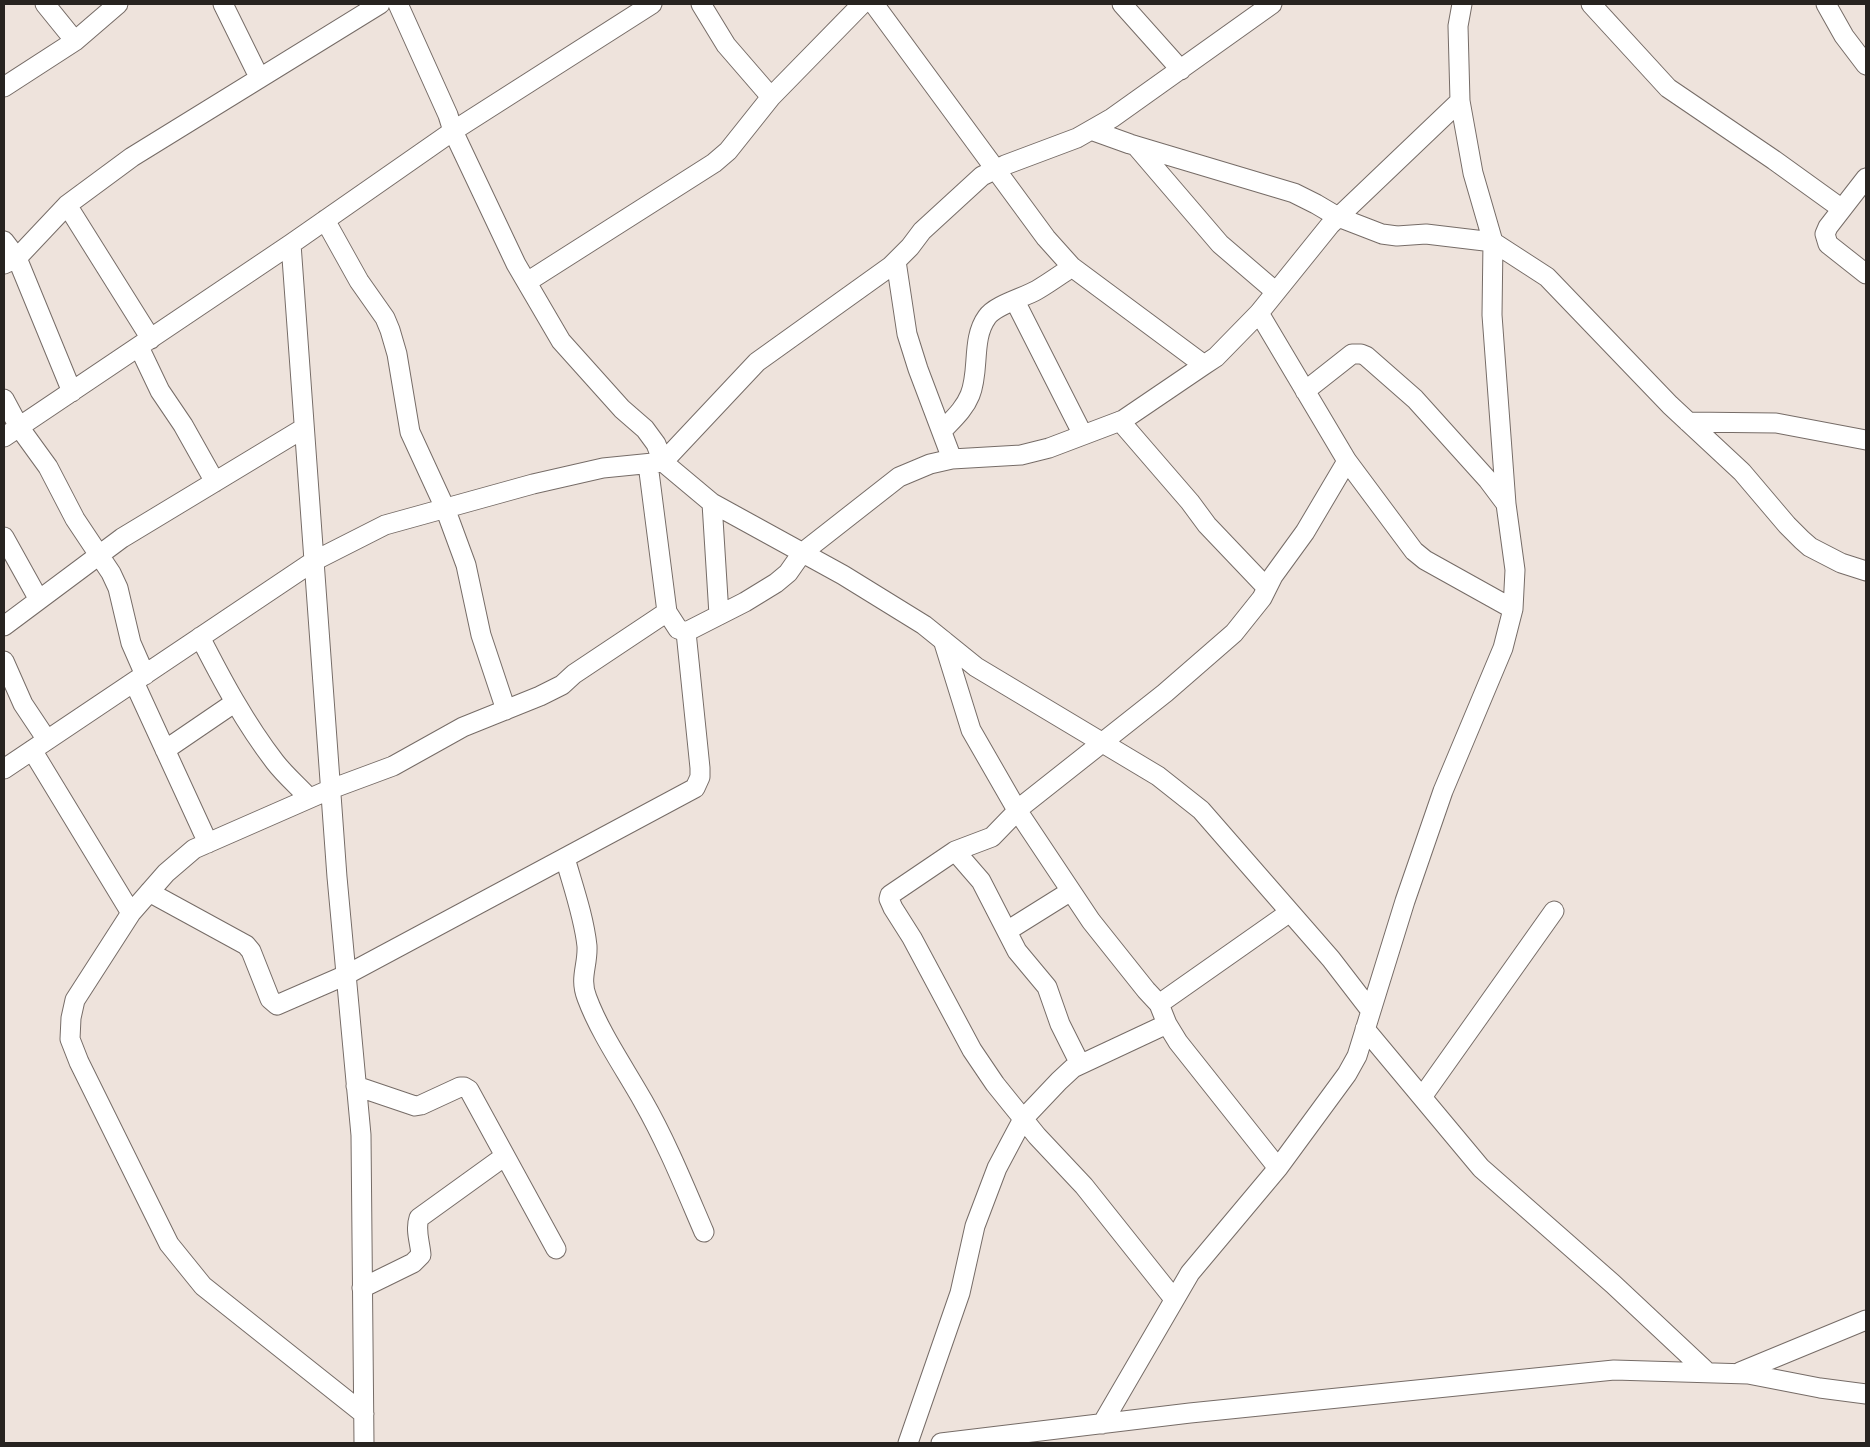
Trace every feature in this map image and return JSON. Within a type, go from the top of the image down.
[{"type":"street","points":[[45,4],[75,41]]},
{"type":"street","points":[[4,87],[75,41],[118,4]]},
{"type":"street","points":[[224,4],[259,77]]},
{"type":"street","points":[[10,261],[67,205],[132,157],[380,4]]},
{"type":"street","points":[[398,4],[448,115],[453,132],[516,264],[561,341],[622,409],[645,429],[656,444],[667,612],[678,629],[686,632],[776,583],[788,573],[802,553],[899,477],[930,464],[952,459],[1020,456],[1049,448],[1120,421],[1216,357],[1259,313],[1330,225],[1460,101]]},
{"type":"street","points":[[11,432],[291,244],[453,132],[652,4]]},
{"type":"street","points":[[701,4],[726,45],[771,97]]},
{"type":"street","points":[[527,282],[714,163],[728,151],[771,97],[862,4]]},
{"type":"street","points":[[874,4],[1046,238],[1072,267],[1204,365]]},
{"type":"street","points":[[1122,4],[1181,70]]},
{"type":"street","points":[[4,769],[314,560],[385,525],[533,484],[603,468],[656,463],[757,362],[896,261],[922,232],[982,176],[1077,138],[1112,118],[1272,4]]},
{"type":"street","points":[[1102,1424],[1190,1273],[1278,1168],[1347,1074],[1357,1056],[1405,901],[1443,791],[1503,648],[1513,609],[1515,570],[1506,504],[1492,315],[1494,242],[1473,173],[1460,101],[1458,26],[1462,4]]},
{"type":"street","points":[[1591,4],[1668,88],[1842,209]]},
{"type":"street","points":[[1826,4],[1844,36],[1866,65]]},
{"type":"street","points":[[1091,130],[1136,146],[1294,193],[1338,218],[1382,234],[1397,236],[1426,234],[1494,242],[1547,277],[1688,422],[1742,472],[1787,525],[1810,547],[1840,563],[1866,570]]},
{"type":"street","points":[[1136,146],[1220,244],[1276,292]]},
{"type":"street","points":[[1866,178],[1825,234],[1828,244],[1866,274]]},
{"type":"street","points":[[67,205],[145,343],[160,391],[183,424],[215,482]]},
{"type":"street","points":[[325,220],[359,281],[385,318],[397,354],[410,432],[445,508],[466,566],[481,635],[506,710]]},
{"type":"street","points":[[4,241],[10,261],[72,392]]},
{"type":"street","points":[[291,244],[331,789],[361,1135],[364,1443]]},
{"type":"street","points":[[896,261],[907,334],[918,369],[952,459]]},
{"type":"street","points":[[942,431],[958,414],[970,394],[980,330],[987,316],[996,309],[1037,290],[1072,267]]},
{"type":"street","points":[[1015,301],[1083,435]]},
{"type":"street","points":[[1259,313],[1347,461],[1414,551],[1425,560],[1513,609]]},
{"type":"street","points":[[1305,391],[1352,354],[1366,356],[1415,399],[1488,480],[1506,504]]},
{"type":"street","points":[[4,399],[11,432],[41,456],[75,519],[115,580],[139,678],[165,750],[208,843]]},
{"type":"street","points":[[1120,421],[1190,502],[1207,525],[1267,588]]},
{"type":"street","points":[[1688,422],[1776,424],[1866,440]]},
{"type":"street","points":[[4,626],[122,538],[304,428]]},
{"type":"street","points":[[1174,1300],[1084,1186],[1037,1136],[995,1084],[972,1050],[889,899],[894,891],[955,851],[992,837],[1018,810],[1165,693],[1234,633],[1262,598],[1273,576],[1305,532],[1347,461]]},
{"type":"street","points":[[656,463],[712,503],[843,575],[924,625],[976,667],[1158,776],[1201,810],[1331,959],[1371,1011]]},
{"type":"street","points":[[712,503],[719,615]]},
{"type":"street","points":[[4,537],[39,600]]},
{"type":"street","points":[[364,1414],[203,1286],[169,1244],[78,1062],[70,1039],[71,1018],[75,1000],[131,913],[166,872],[194,849],[309,798],[393,766],[463,727],[540,696],[562,685],[574,674],[667,612]]},
{"type":"street","points":[[149,892],[246,945],[250,950],[270,999],[277,1005],[346,975],[695,788],[700,777],[700,768],[686,632]]},
{"type":"street","points":[[200,637],[234,703],[277,764],[309,798]]},
{"type":"street","points":[[942,640],[971,730],[1018,810],[1092,921],[1159,1004],[1167,1024],[1178,1042],[1278,1168]]},
{"type":"street","points":[[4,662],[39,745],[131,913]]},
{"type":"street","points":[[165,750],[234,703]]},
{"type":"street","points":[[955,851],[981,881],[1018,951],[1047,987],[1058,1018],[1080,1064]]},
{"type":"street","points":[[565,858],[585,931],[587,956],[582,977],[587,999],[656,1126],[704,1232]]},
{"type":"street","points":[[1007,931],[1071,891]]},
{"type":"street","points":[[1422,1097],[1554,911]]},
{"type":"street","points":[[1159,1004],[1290,912]]},
{"type":"street","points":[[908,1443],[960,1293],[975,1226],[997,1168],[1023,1119],[1059,1080],[1080,1064],[1167,1024]]},
{"type":"street","points":[[1366,1029],[1481,1168],[1613,1284],[1708,1373]]},
{"type":"street","points":[[356,1086],[416,1106],[460,1087],[469,1090],[556,1249]]},
{"type":"street","points":[[362,1288],[413,1264],[421,1255],[416,1226],[419,1218],[505,1156]]},
{"type":"street","points":[[1736,1374],[1866,1320]]},
{"type":"street","points":[[941,1443],[1200,1412],[1614,1370],[1748,1374],[1820,1388],[1866,1394]]}]
